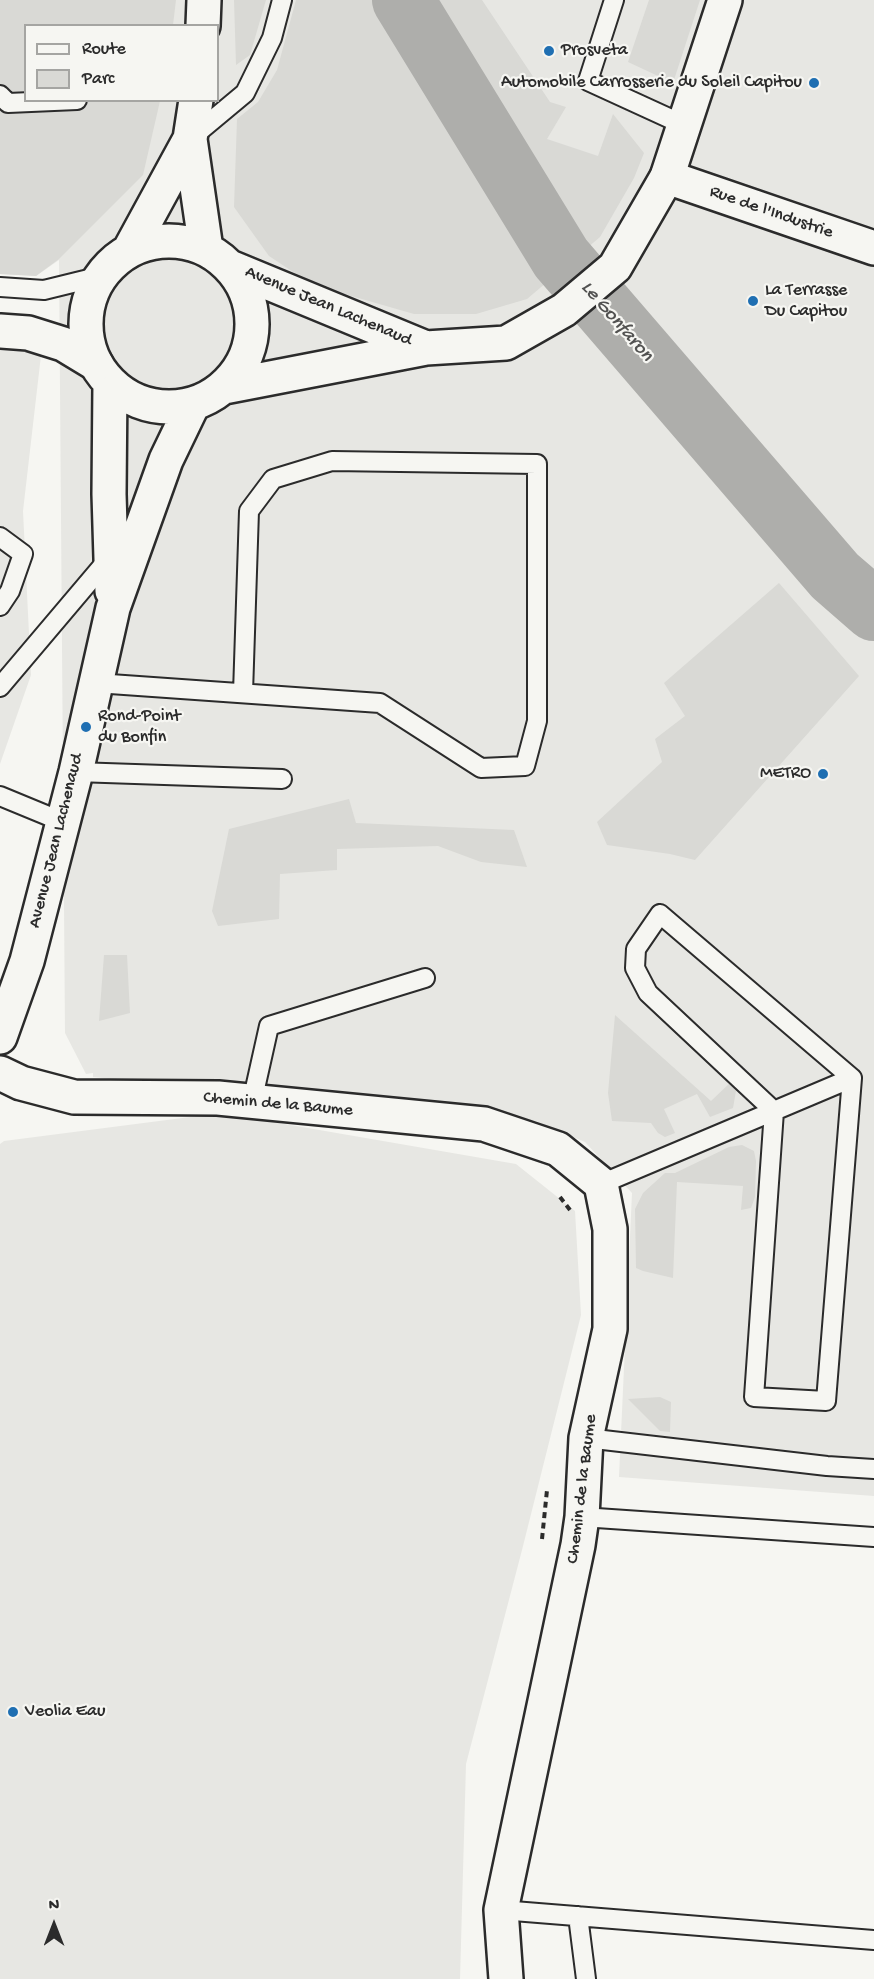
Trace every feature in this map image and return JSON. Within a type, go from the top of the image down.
[{"type":"main road","points":[[203,24],[204,0]]},
{"type":"main road","name":"Avenue Jean Lachenaud","points":[[224,387],[426,348],[506,343],[564,310],[615,267],[667,177],[725,0]]},
{"type":"main road","points":[[129,251],[190,139],[196,102]]},
{"type":"main road","points":[[190,139],[218,258]]},
{"type":"main road","name":"Rue de l'Industrie","points":[[667,177],[874,248]]},
{"type":"main road","points":[[0,331],[28,333],[63,344],[103,373],[128,396],[148,405],[171,407],[193,404],[224,387],[241,367],[251,342],[252,324],[245,289],[218,258],[181,241],[154,242],[129,251],[113,262],[100,276],[90,296],[85,319],[87,342],[103,373]]},
{"type":"main road","name":"Avenue Jean Lachenaud","points":[[218,258],[426,348]]},
{"type":"main road","name":"Avenue Jean Lachenaud","points":[[103,373],[113,608]]},
{"type":"main road","name":"Avenue Jean Lachenaud","points":[[0,1037],[27,961],[76,772],[113,608],[166,460],[193,404]]},
{"type":"main road","name":"Chemin de la Baume","points":[[0,1073],[21,1083],[74,1097],[218,1098],[484,1124],[558,1149],[600,1184],[610,1229],[610,1329],[586,1438],[582,1517],[578,1545],[501,1910],[506,1979]]},
{"type":"lane","points":[[190,139],[245,93],[272,38],[282,0]]},
{"type":"lane","points":[[614,0],[588,81],[684,125]]},
{"type":"lane","points":[[0,95],[8,103],[31,102]]},
{"type":"lane","points":[[0,288],[44,290],[100,276]]},
{"type":"lane","points":[[96,683],[380,703],[481,768],[525,766],[537,721],[537,464],[332,461],[273,479],[249,511],[243,693]]},
{"type":"lane","points":[[0,537],[23,554],[10,591],[0,606]]},
{"type":"lane","points":[[0,687],[111,555]]},
{"type":"lane","points":[[76,772],[282,779]]},
{"type":"lane","points":[[0,797],[63,822]]},
{"type":"lane","points":[[774,1111],[648,993],[635,968],[636,949],[660,914],[852,1078]]},
{"type":"lane","points":[[252,1102],[269,1026],[425,978]]},
{"type":"lane","points":[[774,1111],[754,1397],[826,1401],[852,1078]]},
{"type":"lane","points":[[600,1184],[852,1078]]},
{"type":"lane","points":[[586,1438],[826,1466],[874,1468]]},
{"type":"lane","points":[[582,1517],[874,1537]]},
{"type":"lane","points":[[501,1910],[874,1940]]},
{"type":"lane","points":[[578,1916],[586,1979]]},
{"type":"path","points":[[555,1190],[576,1218]]},
{"type":"path","points":[[541,1548],[549,1479]]},
{"type":"shaded area","points":[[0,0],[874,0],[874,1496],[619,1477],[632,1193],[585,1142],[536,1121],[93,1077],[93,1073],[86,1074],[65,1033],[59,260],[36,276],[0,274]]},
{"type":"shaded area","points":[[0,335],[43,338],[23,511],[31,675],[0,764]]},
{"type":"shaded area","points":[[221,1113],[516,1164],[575,1211],[581,1315],[466,1764],[460,1979],[0,1979],[0,1144],[4,1141]]},
{"type":"green space","points":[[0,0],[176,0],[173,24],[24,24],[24,102],[160,102],[143,175],[59,259],[36,276],[0,274]]},
{"type":"green space","points":[[234,0],[266,0],[250,55],[236,65]]},
{"type":"green space","points":[[296,0],[482,0],[550,102],[566,107],[547,139],[598,156],[613,114],[644,153],[634,178],[600,237],[527,299],[476,314],[414,314],[313,285],[269,256],[234,207],[237,119],[258,102],[277,70]]},
{"type":"green space","points":[[649,0],[700,0],[673,83],[628,62]]},
{"type":"green space","points":[[779,583],[859,676],[695,860],[607,845],[597,822],[662,762],[655,739],[685,716],[664,683]]},
{"type":"green space","points":[[349,799],[356,823],[514,830],[527,867],[481,862],[438,846],[337,849],[337,870],[280,874],[279,919],[218,926],[212,911],[229,829]]},
{"type":"green space","points":[[104,955],[127,955],[130,1013],[99,1021]]},
{"type":"green space","points":[[615,1015],[711,1101],[731,1082],[736,1091],[733,1108],[710,1117],[697,1094],[664,1109],[675,1133],[665,1137],[658,1133],[651,1123],[612,1121],[608,1093]]},
{"type":"green space","points":[[742,1145],[754,1151],[756,1161],[755,1197],[751,1208],[741,1210],[743,1186],[677,1182],[673,1278],[636,1268],[635,1209],[643,1193],[665,1173],[675,1173],[729,1147]]},
{"type":"green space","points":[[660,1397],[671,1402],[670,1432],[660,1431],[628,1399]]},
{"type":"waterway","name":"Le Gonfaron","points":[[403,0],[561,258],[835,576],[874,610]]},
{"type":"place","name":"Prosveta","points":[[549,51]]},
{"type":"place","name":"Automobile Carrosserie du Soleil Capitou","points":[[814,83]]},
{"type":"place","name":"La Terrasse Du Capitou","points":[[753,301]]},
{"type":"place","name":"Rond-Point du Bonfin","points":[[86,727]]},
{"type":"place","name":"METRO","points":[[823,774]]},
{"type":"place","name":"Veolia Eau","points":[[13,1712]]}]
